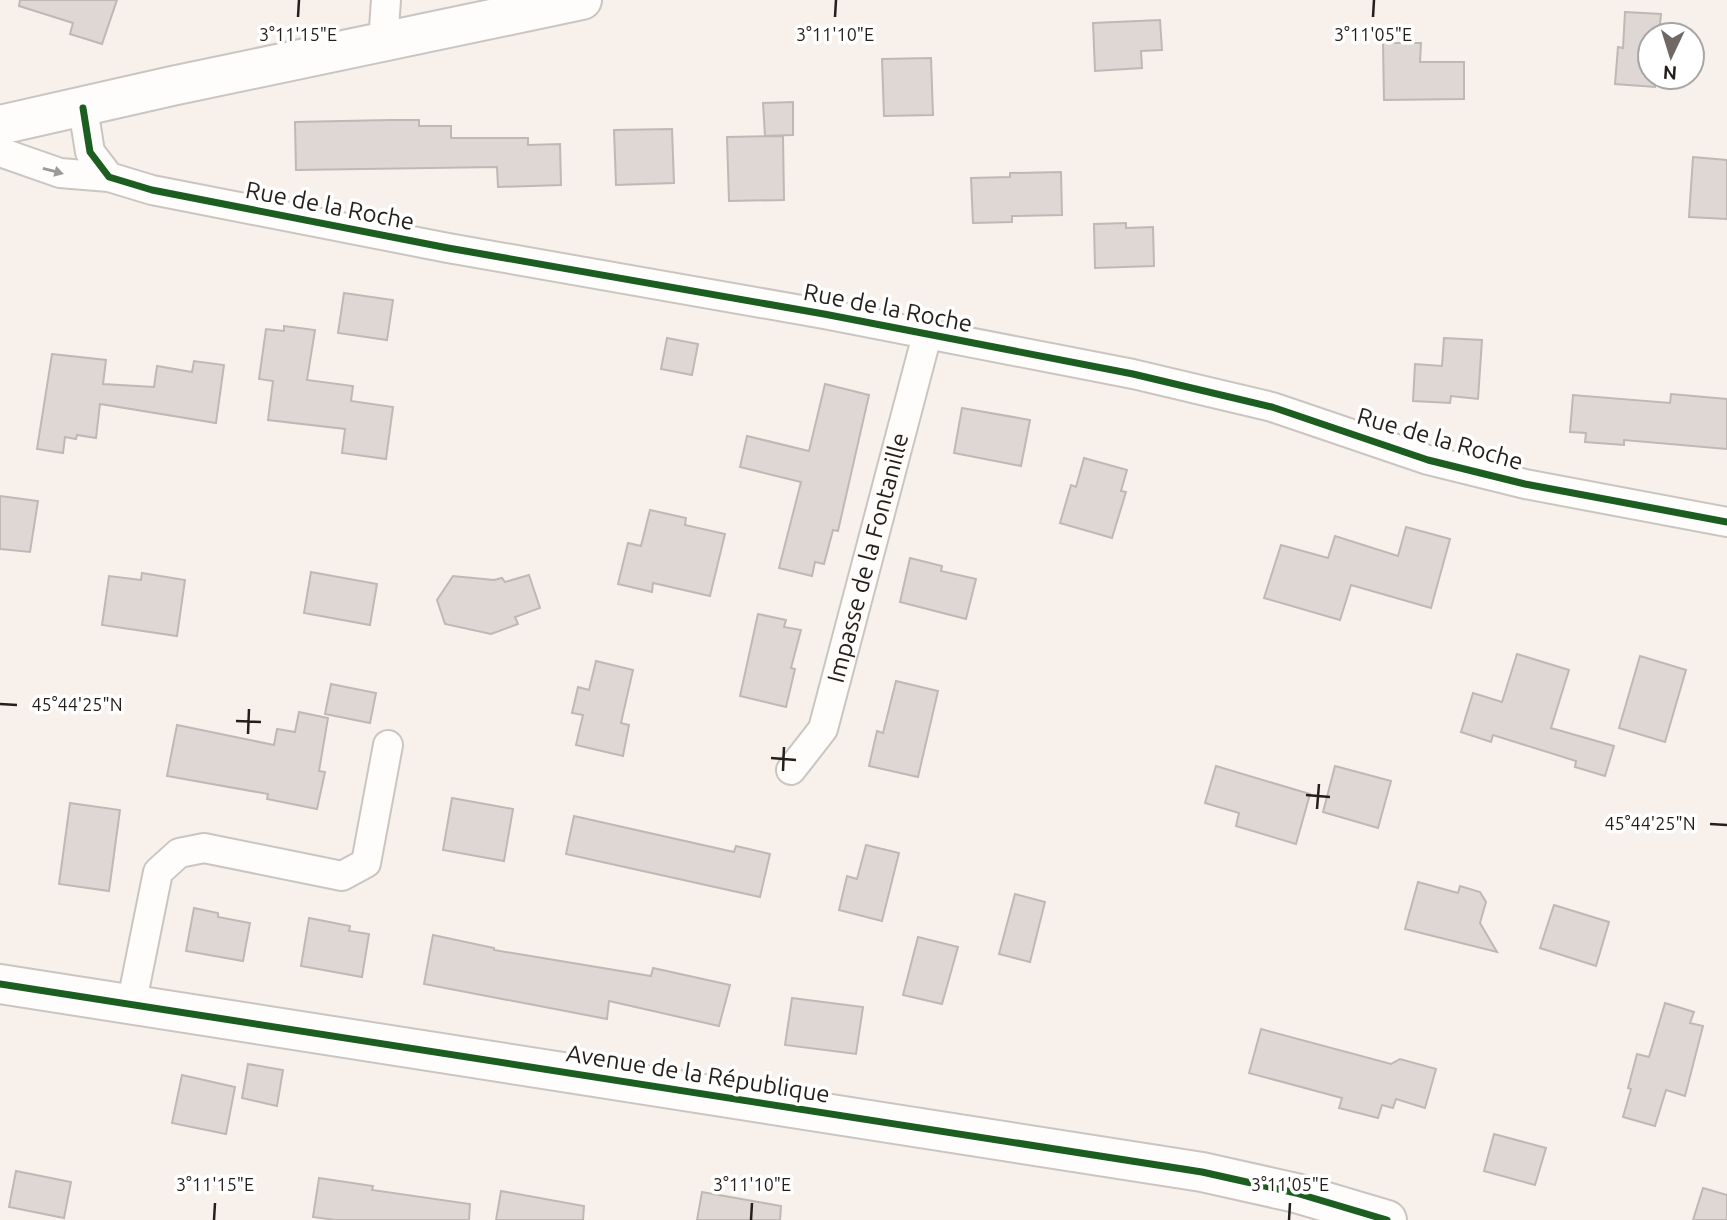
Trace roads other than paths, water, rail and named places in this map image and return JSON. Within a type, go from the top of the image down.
[{"type":"street","points":[[383,42],[386,0]]},
{"type":"street","points":[[0,125],[582,0]]},
{"type":"street","points":[[83,108],[90,152],[108,177]]},
{"type":"street","name":"Rue de la Roche","points":[[0,152],[60,173],[108,177],[156,191],[448,248],[811,312],[1133,374],[1272,407],[1452,466],[1600,499],[1727,522]]},
{"type":"street","name":"Impasse de la Fontanille","points":[[791,770],[823,729],[927,335]]},
{"type":"street","points":[[131,1006],[158,872],[178,853],[204,848],[342,876],[366,863],[388,745]]},
{"type":"street","name":"Avenue de la République","points":[[0,984],[1202,1172],[1296,1193],[1387,1220]]}]
